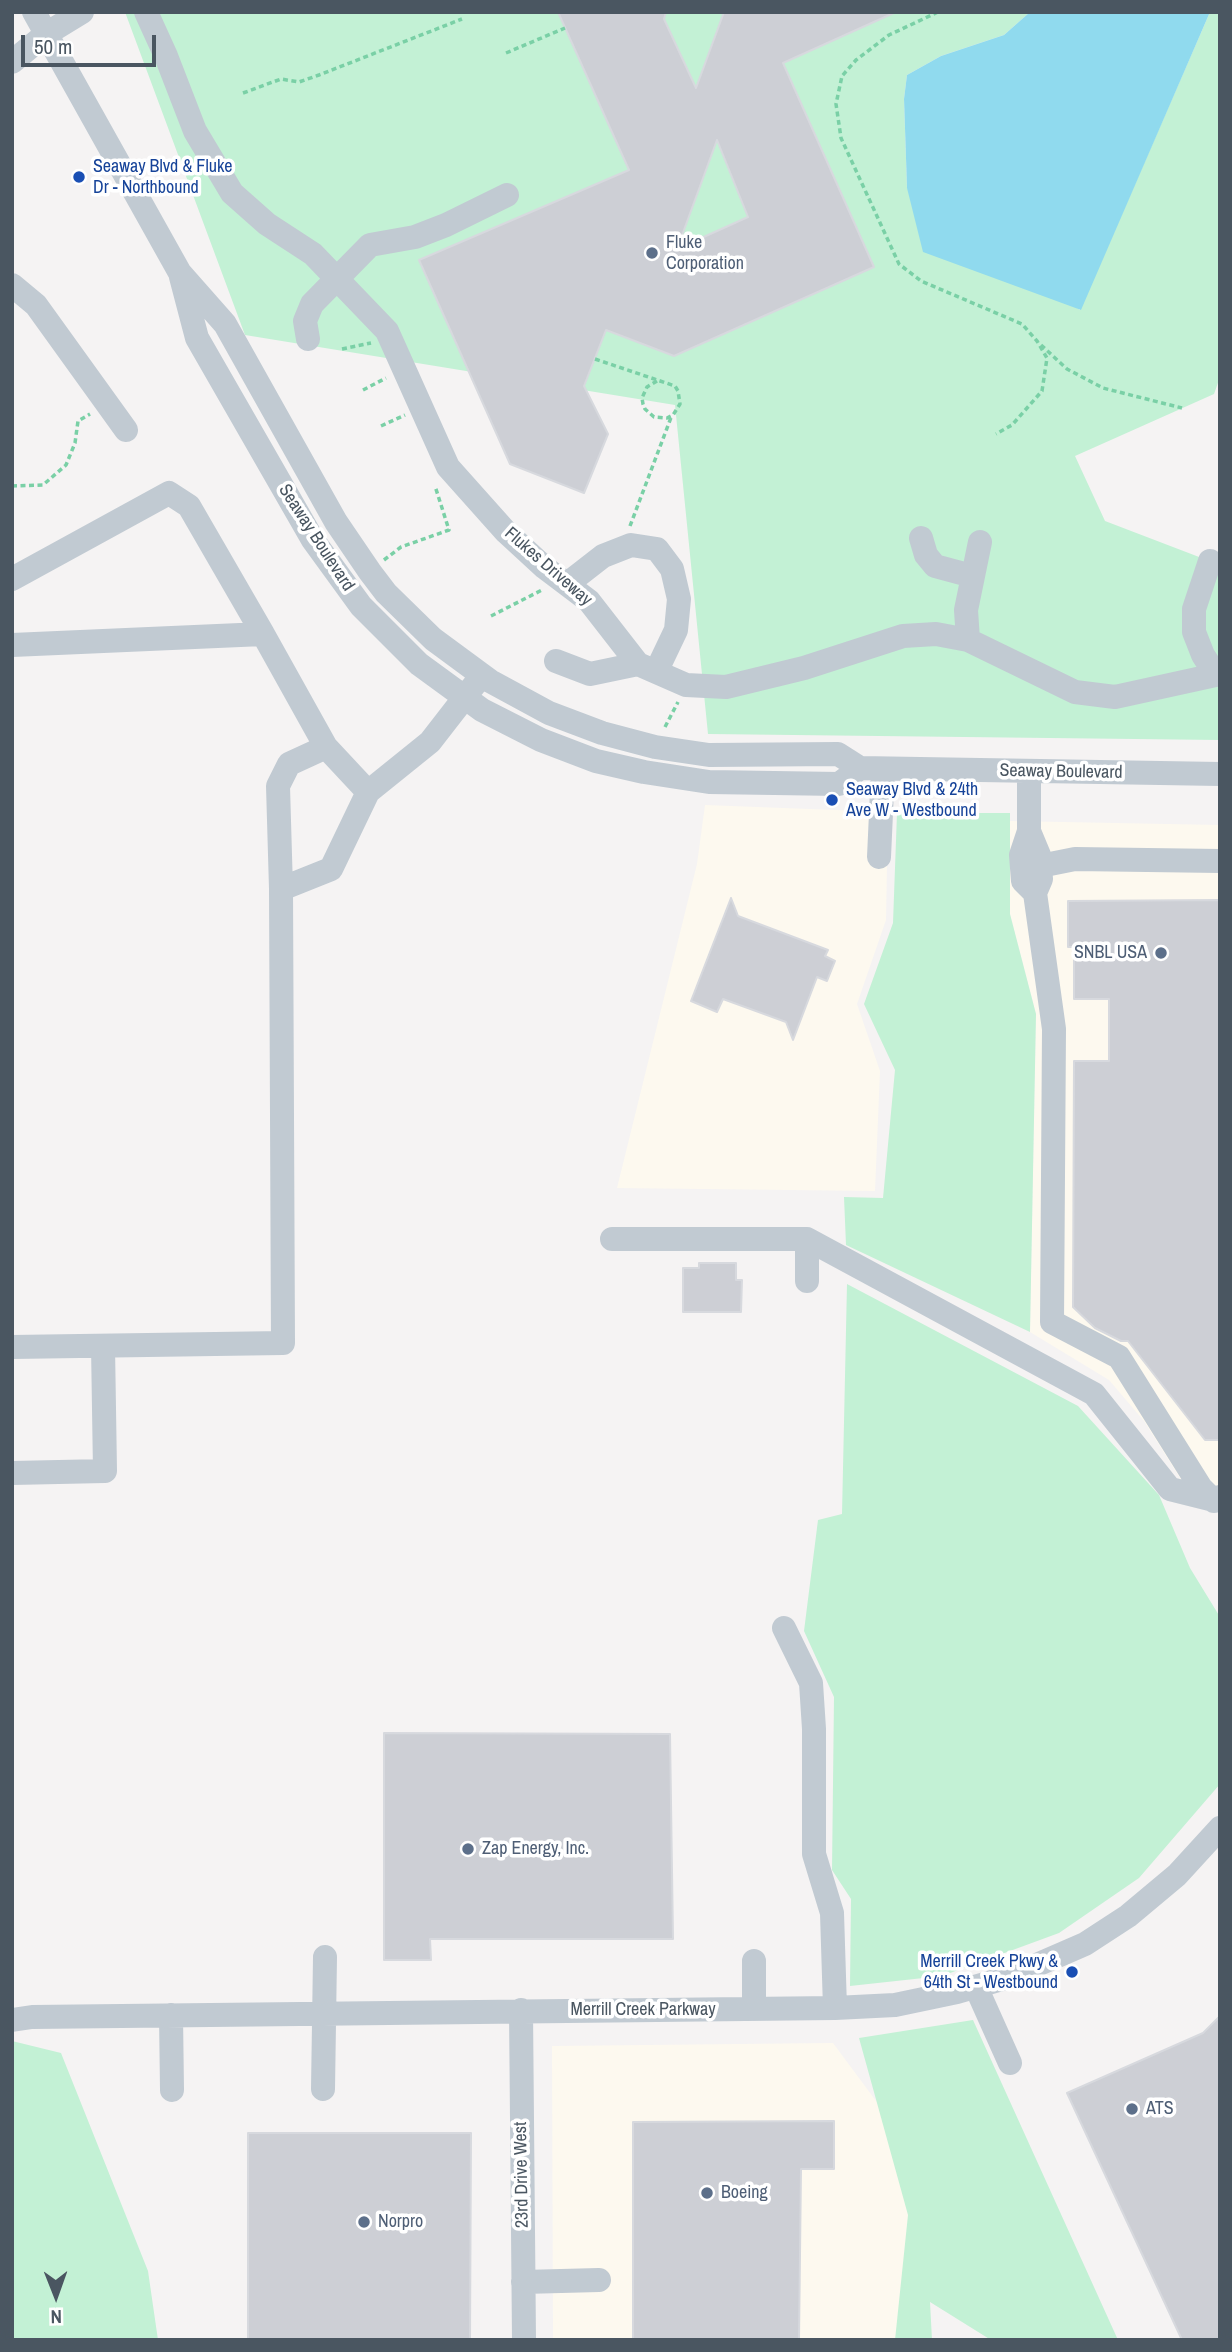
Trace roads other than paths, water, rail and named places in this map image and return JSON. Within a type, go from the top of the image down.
[{"type":"street","name":"Seaway Boulevard","points":[[34,12],[180,272],[225,324],[336,522],[386,593],[433,639],[482,675],[549,713],[602,733],[655,747],[709,755],[838,754],[871,769],[1220,774]]},
{"type":"street","points":[[12,62],[46,34],[82,12]]},
{"type":"street","name":"Flukes Driveway","points":[[146,12],[195,131],[232,193],[267,224],[313,254],[387,331],[448,467],[506,532],[589,601],[647,668],[686,685],[726,687],[804,668],[903,636],[936,634],[968,640],[1075,692],[1115,697],[1218,674]]},
{"type":"street","points":[[309,339],[305,321],[312,304],[370,245],[415,237],[507,195]]},
{"type":"street","name":"Seaway Boulevard","points":[[180,272],[197,338],[313,540],[361,606],[419,664],[465,698],[482,710],[541,740],[596,761],[644,772],[709,782],[839,784],[871,769]]},
{"type":"street","points":[[12,285],[36,306],[126,430]]},
{"type":"street","points":[[12,579],[169,493],[189,506],[327,747],[368,792]]},
{"type":"street","points":[[921,538],[926,555],[935,566],[972,576]]},
{"type":"street","points":[[968,640],[966,610],[980,542]]},
{"type":"street","points":[[556,661],[590,674],[647,668],[676,630],[679,598],[672,569],[657,549],[631,545],[603,556],[561,580]]},
{"type":"street","points":[[1210,561],[1194,608],[1194,632],[1203,655],[1218,674]]},
{"type":"street","points":[[12,645],[263,634]]},
{"type":"street","points":[[281,889],[331,869],[368,792],[430,742],[482,675]]},
{"type":"street","points":[[12,1347],[283,1343],[278,786],[289,764],[327,747]]},
{"type":"street","points":[[871,769],[878,857]]},
{"type":"street","points":[[1029,771],[1029,831],[1021,855],[1023,881],[1035,893]]},
{"type":"street","points":[[1029,831],[1039,855],[1041,879],[1035,893],[1054,1029],[1052,1322],[1119,1357],[1201,1488],[1218,1501]]},
{"type":"street","points":[[1040,866],[1074,859],[1220,861]]},
{"type":"street","points":[[612,1239],[807,1239],[1094,1394],[1170,1489],[1218,1501]]},
{"type":"street","points":[[807,1239],[807,1281]]},
{"type":"street","points":[[12,1473],[105,1472],[103,1346]]},
{"type":"street","points":[[784,1628],[811,1683],[814,1729],[814,1854],[832,1913],[835,2008]]},
{"type":"street","name":"Merrill Creek Parkway","points":[[12,2020],[32,2017],[835,2008],[895,2005],[1009,1977],[1084,1944],[1128,1916],[1177,1875],[1220,1828]]},
{"type":"street","points":[[323,2089],[325,1957]]},
{"type":"street","points":[[754,1961],[754,2009]]},
{"type":"street","points":[[976,1987],[1010,2063]]},
{"type":"street","name":"23rd Drive West","points":[[521,2010],[524,2340]]},
{"type":"street","points":[[171,2015],[172,2090]]},
{"type":"street","points":[[523,2282],[599,2280]]},
{"type":"water","points":[[1030,12],[1210,12],[1081,310],[923,252],[907,188],[904,99],[907,75],[941,56],[1004,35]]},
{"type":"place","name":"Seaway Blvd & Fluke Dr - Northbound","points":[[79,177]]},
{"type":"place","name":"Fluke Corporation","points":[[652,253]]},
{"type":"place","name":"Seaway Blvd & 24th Ave W - Westbound","points":[[832,800]]},
{"type":"place","name":"SNBL USA","points":[[1161,953]]},
{"type":"place","name":"Zap Energy, Inc.","points":[[468,1849]]},
{"type":"place","name":"Merrill Creek Pkwy & 64th St - Westbound","points":[[1072,1972]]},
{"type":"place","name":"ATS","points":[[1132,2109]]},
{"type":"place","name":"Boeing","points":[[707,2193]]},
{"type":"place","name":"Norpro","points":[[364,2222]]}]
